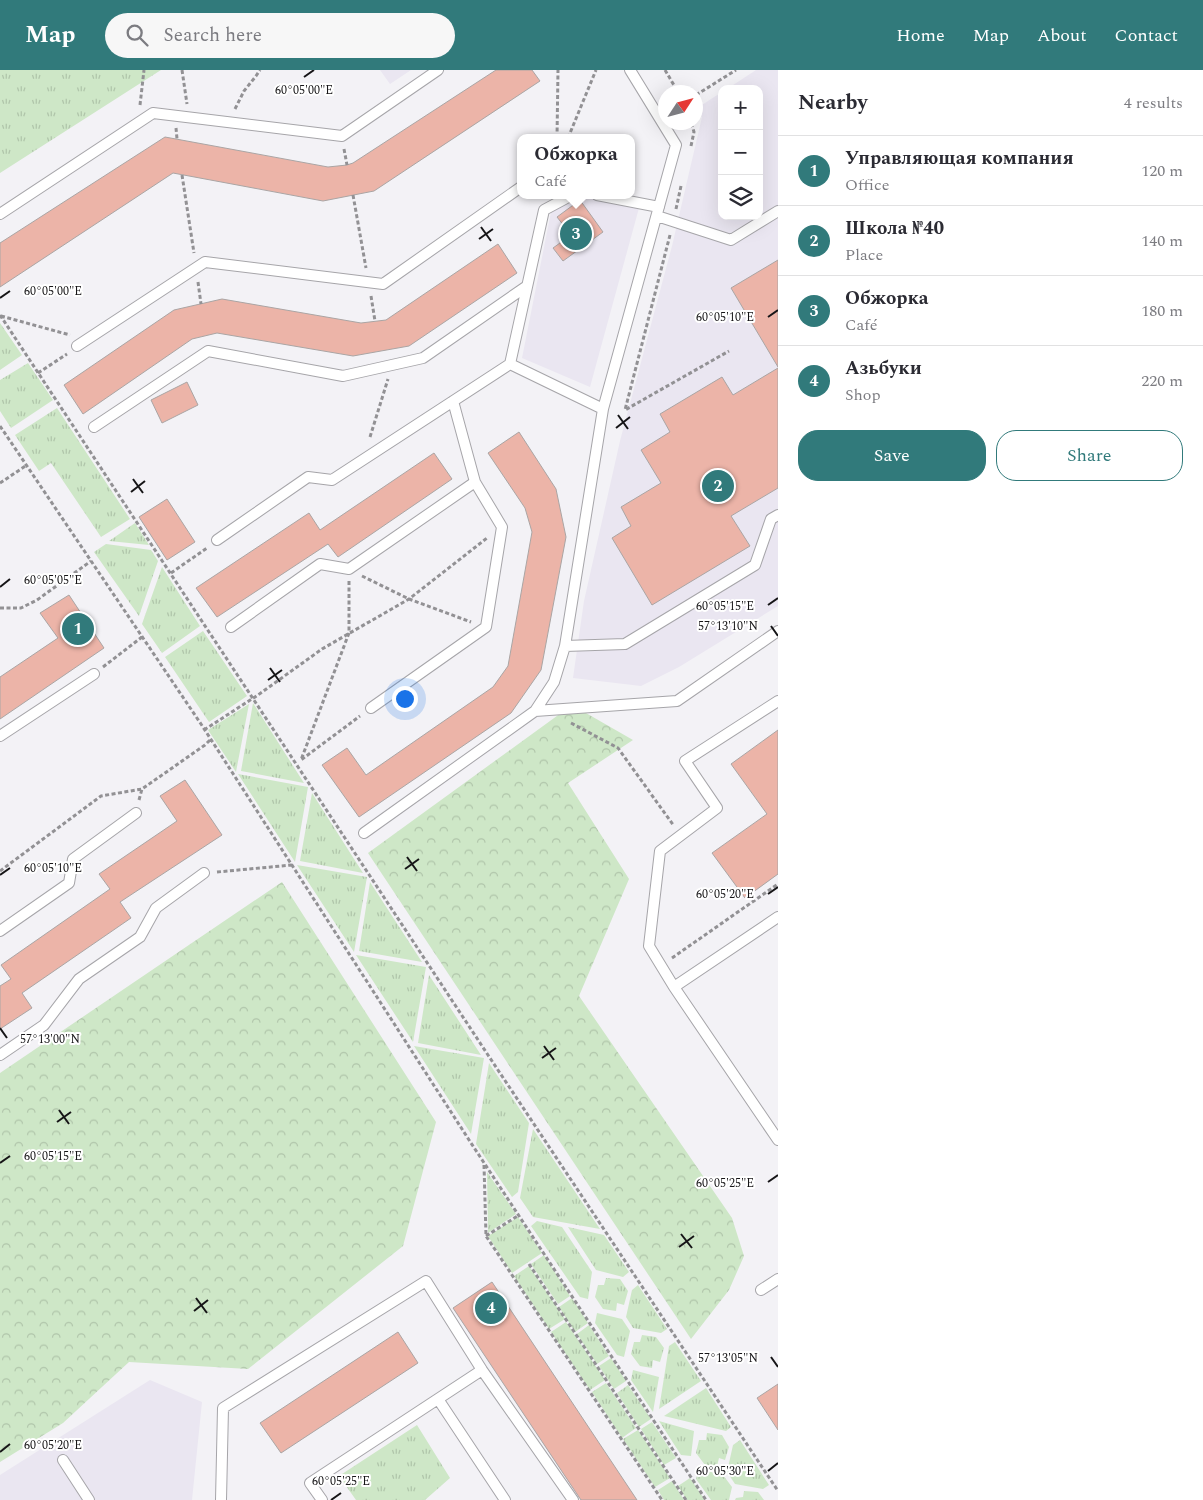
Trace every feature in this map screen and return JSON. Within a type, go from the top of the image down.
[{"type":"lane","points":[[364,833],[535,711],[554,682],[565,646],[603,409],[676,145],[630,70]]},
{"type":"lane","points":[[0,214],[153,113],[342,136],[435,71]]},
{"type":"lane","points":[[77,346],[205,262],[383,284],[517,190]]},
{"type":"lane","points":[[217,540],[308,477],[332,480],[510,364],[544,210],[565,199]]},
{"type":"lane","points":[[611,199],[658,212],[673,221],[731,240],[778,211]]},
{"type":"lane","points":[[94,427],[208,351],[343,376],[423,358],[527,286]]},
{"type":"lane","points":[[510,364],[603,409]]},
{"type":"lane","points":[[371,708],[486,627],[502,527],[475,482],[453,401]]},
{"type":"lane","points":[[231,627],[320,564],[349,569],[475,482]]},
{"type":"lane","points":[[565,646],[625,644],[755,565],[771,519],[778,515]]},
{"type":"lane","points":[[535,711],[676,701],[778,631]]},
{"type":"lane","points":[[0,736],[94,674]]},
{"type":"lane","points":[[778,701],[685,761],[717,808],[660,850],[649,946],[674,987],[778,1140]]},
{"type":"lane","points":[[0,931],[69,883],[73,859],[136,813]]},
{"type":"lane","points":[[0,1055],[44,1025],[79,979],[140,937],[156,908],[204,873]]},
{"type":"lane","points":[[674,987],[778,917]]},
{"type":"lane","points":[[761,1290],[778,1279]]},
{"type":"lane","points":[[221,1500],[223,1408],[426,1281],[482,1370],[573,1500]]},
{"type":"lane","points":[[322,1500],[310,1483],[482,1370]]},
{"type":"lane","points":[[438,1399],[505,1500]]},
{"type":"lane","points":[[63,1460],[89,1500]]},
{"type":"path","points":[[137,123],[144,70]]},
{"type":"path","points":[[182,70],[188,117]]},
{"type":"path","points":[[228,122],[244,90],[260,70]]},
{"type":"path","points":[[558,70],[558,134]]},
{"type":"path","points":[[570,134],[596,70]]},
{"type":"path","points":[[665,70],[674,85]]},
{"type":"path","points":[[703,91],[736,70]]},
{"type":"path","points":[[690,150],[693,130]]},
{"type":"path","points":[[182,175],[201,304]]},
{"type":"path","points":[[682,185],[626,410],[729,351]]},
{"type":"path","points":[[353,195],[375,321]]},
{"type":"path","points":[[0,316],[87,340]]},
{"type":"path","points":[[0,316],[488,1056],[778,1491]]},
{"type":"path","points":[[38,373],[77,346]]},
{"type":"path","points":[[364,460],[392,365]]},
{"type":"path","points":[[0,426],[204,730],[484,1164],[519,1214],[706,1500]]},
{"type":"path","points":[[0,483],[26,465]]},
{"type":"path","points":[[204,730],[322,649],[409,599],[502,527]]},
{"type":"path","points":[[171,574],[217,540]]},
{"type":"path","points":[[0,608],[21,608],[37,600],[91,562]]},
{"type":"path","points":[[301,760],[349,633],[349,569],[409,599],[486,627]]},
{"type":"path","points":[[94,674],[142,637]]},
{"type":"path","points":[[296,764],[371,708]]},
{"type":"path","points":[[547,710],[618,748],[680,835]]},
{"type":"path","points":[[0,871],[101,796],[142,788],[210,740]]},
{"type":"path","points":[[204,873],[292,865]]},
{"type":"path","points":[[670,959],[778,884]]},
{"type":"path","points":[[484,1164],[486,1236],[662,1500]]},
{"type":"path","points":[[486,1236],[519,1214]]},
{"type":"path","points":[[529,1264],[686,1500]]},
{"type":"shaded area","points":[[380,70],[411,70],[390,84]]},
{"type":"shaded area","points":[[756,70],[778,70],[778,606],[679,667],[641,686],[573,678],[584,601],[620,441],[672,246],[699,130],[703,130],[703,104],[718,95],[718,220],[763,220],[763,85],[733,85]]},
{"type":"shaded area","points":[[576,199],[596,199],[639,208],[590,387],[522,358],[551,212]]},
{"type":"shaded area","points":[[150,1380],[202,1402],[192,1500],[0,1500],[0,1475]]},
{"type":"green space","points":[[0,70],[161,70],[0,173]]},
{"type":"green space","points":[[0,323],[22,355],[0,370]]},
{"type":"green space","points":[[28,363],[53,400],[11,428],[0,411],[0,380]]},
{"type":"green space","points":[[57,408],[130,519],[101,537],[51,463],[39,471],[15,435]]},
{"type":"green space","points":[[135,523],[149,545],[109,541]]},
{"type":"green space","points":[[106,544],[151,550],[158,561],[139,616],[94,552]]},
{"type":"green space","points":[[162,567],[200,626],[162,653],[142,624]]},
{"type":"green space","points":[[203,631],[247,696],[209,722],[165,657]]},
{"type":"green space","points":[[253,703],[304,783],[241,771]]},
{"type":"green space","points":[[249,704],[236,772],[208,730]]},
{"type":"green space","points":[[572,705],[633,740],[568,783],[629,879],[579,996],[732,1218],[744,1256],[729,1290],[691,1339],[368,853]]},
{"type":"green space","points":[[238,774],[308,787],[295,862]]},
{"type":"green space","points":[[312,793],[363,873],[300,861]]},
{"type":"green space","points":[[297,865],[367,877],[354,952]]},
{"type":"green space","points":[[282,882],[436,1122],[403,1246],[248,1369],[129,1362],[63,1423],[0,1462],[0,1073]]},
{"type":"green space","points":[[370,882],[422,962],[359,951]]},
{"type":"green space","points":[[356,955],[426,967],[413,1042]]},
{"type":"green space","points":[[429,975],[481,1055],[418,1043]]},
{"type":"green space","points":[[414,1046],[484,1058],[471,1134]]},
{"type":"green space","points":[[489,1063],[529,1123],[518,1192],[512,1197],[476,1144]]},
{"type":"green space","points":[[533,1129],[600,1229],[533,1217],[520,1198]]},
{"type":"green space","points":[[487,1172],[516,1214],[488,1233]]},
{"type":"green space","points":[[518,1217],[542,1253],[512,1273],[488,1236]]},
{"type":"green space","points":[[537,1221],[562,1227],[592,1272],[588,1299],[580,1297],[531,1226]]},
{"type":"green space","points":[[568,1227],[604,1235],[629,1272],[623,1277],[596,1270]]},
{"type":"green space","points":[[544,1255],[570,1296],[558,1304],[531,1264]]},
{"type":"green space","points":[[529,1266],[565,1319],[549,1329],[514,1276]]},
{"type":"green space","points":[[606,1278],[620,1279],[628,1291],[624,1305],[617,1303],[616,1311],[603,1309],[595,1297],[598,1285],[604,1285]]},
{"type":"green space","points":[[638,1285],[667,1329],[661,1333],[633,1328],[626,1317],[632,1290]]},
{"type":"green space","points":[[572,1298],[588,1323],[575,1332],[559,1307]]},
{"type":"green space","points":[[597,1313],[622,1319],[630,1331],[624,1357],[617,1355],[595,1323]]},
{"type":"green space","points":[[566,1322],[605,1380],[590,1390],[551,1332]]},
{"type":"green space","points":[[589,1325],[609,1356],[597,1364],[577,1334]]},
{"type":"green space","points":[[642,1335],[656,1337],[664,1348],[660,1362],[653,1360],[652,1368],[640,1366],[631,1354],[634,1342],[640,1342]]},
{"type":"green space","points":[[675,1342],[701,1381],[659,1409],[669,1346]]},
{"type":"green space","points":[[611,1358],[626,1381],[614,1389],[599,1366]]},
{"type":"green space","points":[[633,1370],[659,1377],[653,1412],[631,1380]]},
{"type":"green space","points":[[606,1383],[636,1428],[622,1438],[592,1392]]},
{"type":"green space","points":[[628,1385],[651,1419],[639,1427],[617,1393]]},
{"type":"green space","points":[[706,1388],[731,1427],[726,1431],[664,1416]]},
{"type":"green space","points":[[659,1421],[694,1431],[691,1456],[681,1455]]},
{"type":"green space","points":[[652,1422],[676,1458],[664,1465],[641,1429]]},
{"type":"green space","points":[[417,1425],[450,1478],[425,1500],[356,1500],[339,1476]]},
{"type":"green space","points":[[638,1430],[670,1478],[655,1487],[623,1439]]},
{"type":"green space","points":[[707,1433],[722,1435],[729,1447],[725,1460],[719,1458],[717,1466],[705,1465],[696,1453],[699,1440],[706,1440]]},
{"type":"green space","points":[[740,1440],[769,1485],[763,1489],[735,1484],[727,1472],[733,1445]]},
{"type":"green space","points":[[699,1469],[723,1475],[732,1487],[729,1500],[711,1500],[696,1479]]},
{"type":"green space","points":[[690,1478],[705,1500],[687,1500],[678,1486]]},
{"type":"green space","points":[[672,1481],[684,1500],[664,1500],[658,1490]]},
{"type":"green space","points":[[744,1491],[758,1492],[764,1500],[735,1500],[736,1498],[743,1497]]},
{"type":"building","points":[[496,70],[532,70],[540,81],[374,191],[323,201],[173,173],[0,287],[0,243],[165,137],[328,167],[347,165],[353,163]]},
{"type":"building","points":[[580,200],[603,232],[563,261],[553,248],[571,235],[557,217]]},
{"type":"building","points":[[498,244],[517,273],[409,346],[353,356],[217,333],[192,339],[83,414],[64,385],[174,310],[222,299],[361,323],[386,320]]},
{"type":"building","points":[[778,260],[778,367],[731,288]]},
{"type":"building","points":[[778,368],[778,488],[731,516],[750,546],[652,605],[612,538],[631,526],[621,507],[661,483],[641,450],[670,432],[660,414],[722,377],[733,395]]},
{"type":"building","points":[[187,382],[198,405],[162,423],[151,400]]},
{"type":"building","points":[[519,432],[556,489],[566,537],[541,670],[511,713],[359,817],[322,765],[347,748],[366,775],[493,687],[508,666],[532,532],[525,508],[488,453]]},
{"type":"building","points":[[434,453],[452,479],[338,557],[328,544],[217,617],[196,588],[309,513],[320,530]]},
{"type":"building","points":[[167,499],[195,542],[167,560],[139,517]]},
{"type":"building","points":[[69,595],[104,648],[0,719],[0,677],[58,638],[40,613]]},
{"type":"building","points":[[778,730],[778,874],[745,898],[712,853],[767,814],[731,764]]},
{"type":"building","points":[[185,780],[222,835],[120,902],[131,918],[22,993],[32,1008],[0,1029],[0,986],[11,979],[1,965],[110,889],[99,874],[177,821],[160,796]]},
{"type":"building","points":[[492,1282],[637,1500],[581,1500],[453,1308]]},
{"type":"building","points":[[398,1332],[418,1363],[281,1453],[260,1423]]},
{"type":"building","points":[[778,1384],[778,1430],[757,1398]]},
{"type":"place","name":"Обжорка","points":[[576,234]]},
{"type":"place","name":"Школа №40","points":[[718,486]]},
{"type":"place","name":"Управляющая компания","points":[[78,629]]},
{"type":"place","name":"Азьбуки","points":[[491,1308]]}]
